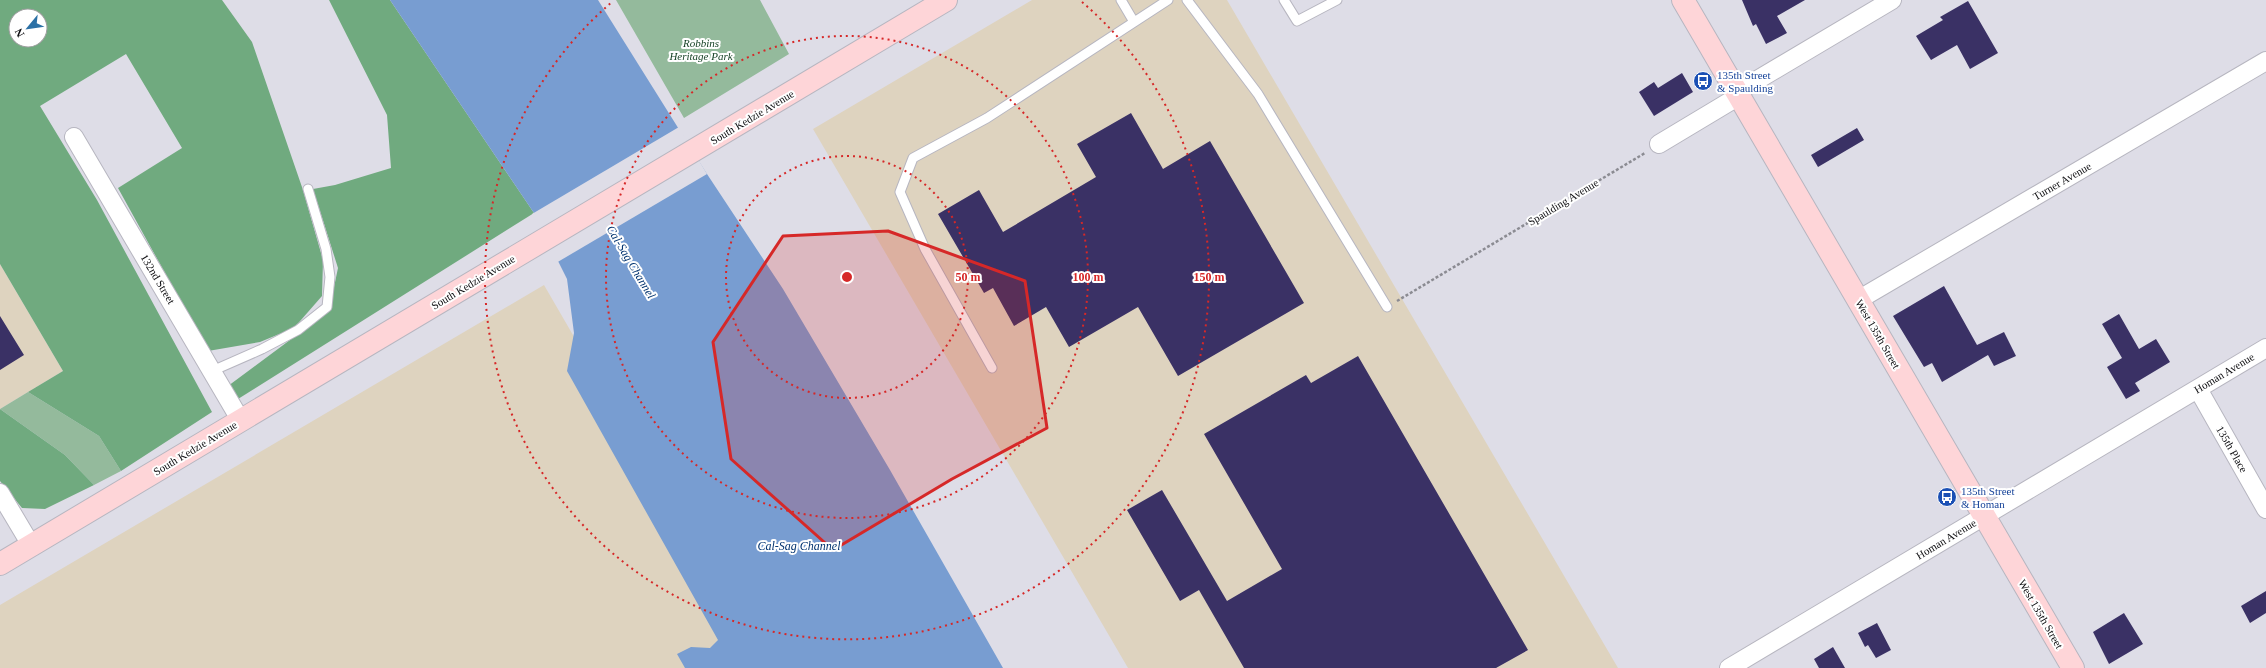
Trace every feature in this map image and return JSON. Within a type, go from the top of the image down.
[{"type":"main road","name":"South Kedzie Avenue","points":[[0,564],[946,0]]},
{"type":"main road","name":"West 135th Street","points":[[1683,0],[2073,668]]},
{"type":"street","points":[[1659,144],[1892,0]]},
{"type":"street","name":"Turner Avenue","points":[[1858,300],[2266,61]]},
{"type":"street","name":"132nd Street","points":[[74,137],[241,421]]},
{"type":"street","name":"Homan Avenue","points":[[1729,668],[2266,348]]},
{"type":"street","name":"135th Place","points":[[2198,389],[2266,509]]},
{"type":"street","points":[[0,493],[31,546]]},
{"type":"lane","points":[[1120,0],[1134,22]]},
{"type":"lane","points":[[992,368],[925,249],[900,192],[913,158],[987,118],[1168,0]]},
{"type":"lane","points":[[1187,0],[1258,94],[1387,307]]},
{"type":"lane","points":[[1284,0],[1297,21],[1337,0]]},
{"type":"lane","points":[[212,371],[262,349],[298,330],[327,307],[330,277],[326,249],[308,189]]},
{"type":"path","name":"Spaulding Avenue","points":[[1387,307],[1659,144]]},
{"type":"highlighted area","points":[[888,231],[1025,281],[1047,428],[952,479],[833,550],[731,459],[713,342],[783,236]]},
{"type":"shaded area","points":[[1032,0],[1227,0],[1618,668],[1128,668],[813,129]]},
{"type":"shaded area","points":[[0,264],[63,371],[0,409]]},
{"type":"shaded area","points":[[544,285],[766,668],[0,668],[0,605]]},
{"type":"green space","points":[[0,0],[222,0],[252,42],[303,190],[323,260],[322,296],[294,328],[260,342],[208,351],[118,188],[182,148],[126,54],[40,106],[97,200],[212,412],[121,471],[99,436],[28,392],[63,371],[0,264]]},
{"type":"green space","points":[[329,0],[390,0],[534,213],[238,399],[228,386],[329,311],[338,268],[313,189],[335,185],[391,168],[387,115]]},
{"type":"green space","name":"Robbins Heritage Park","points":[[616,0],[760,0],[789,54],[684,118]]},
{"type":"green space","points":[[28,392],[99,436],[121,471],[94,485],[65,455],[0,409]]},
{"type":"green space","points":[[0,409],[65,455],[94,485],[45,509],[22,508],[0,481]]},
{"type":"water","name":"Cal-Sag Channel","points":[[390,0],[598,0],[707,174],[783,289],[890,470],[1003,668],[685,668],[677,654],[691,647],[710,648],[718,640],[567,371],[574,333],[567,279],[534,213]]},
{"type":"pier","points":[[679,127],[707,174],[556,263],[532,214]]},
{"type":"building","points":[[1742,0],[1805,0],[1777,16],[1787,33],[1766,44],[1756,24],[1753,26]]},
{"type":"building","points":[[1968,1],[1998,53],[1970,69],[1957,45],[1931,60],[1916,36],[1943,20],[1940,17]]},
{"type":"building","points":[[1682,73],[1693,92],[1654,116],[1639,92],[1654,82],[1658,88]]},
{"type":"building","points":[[1131,113],[1163,169],[1210,141],[1304,303],[1178,376],[1138,307],[1069,347],[1046,307],[1014,326],[993,288],[984,293],[938,214],[979,190],[1003,232],[1096,177],[1077,144]]},
{"type":"building","points":[[1857,128],[1864,140],[1818,167],[1811,155]]},
{"type":"building","points":[[1944,286],[1977,345],[2004,332],[2016,356],[1994,366],[1988,355],[1942,382],[1932,363],[1924,367],[1893,316]]},
{"type":"building","points":[[2119,314],[2139,349],[2156,339],[2170,362],[2135,383],[2140,391],[2126,399],[2107,367],[2122,358],[2102,324]]},
{"type":"building","points":[[0,316],[24,355],[0,370]]},
{"type":"building","points":[[1358,356],[1528,650],[1496,668],[1244,668],[1199,590],[1180,601],[1127,510],[1162,490],[1227,601],[1282,569],[1204,434],[1306,375],[1311,383]]},
{"type":"building","points":[[2266,591],[2266,613],[2250,623],[2241,606]]},
{"type":"building","points":[[2124,613],[2143,644],[2109,664],[2093,632]]},
{"type":"building","points":[[1877,623],[1891,650],[1876,658],[1868,645],[1865,647],[1858,633]]},
{"type":"building","points":[[1833,647],[1845,668],[1819,668],[1814,659]]},
{"type":"place","name":"135th Street & Spaulding","points":[[1703,81]]},
{"type":"place","name":"135th Street & Homan","points":[[1947,497]]}]
